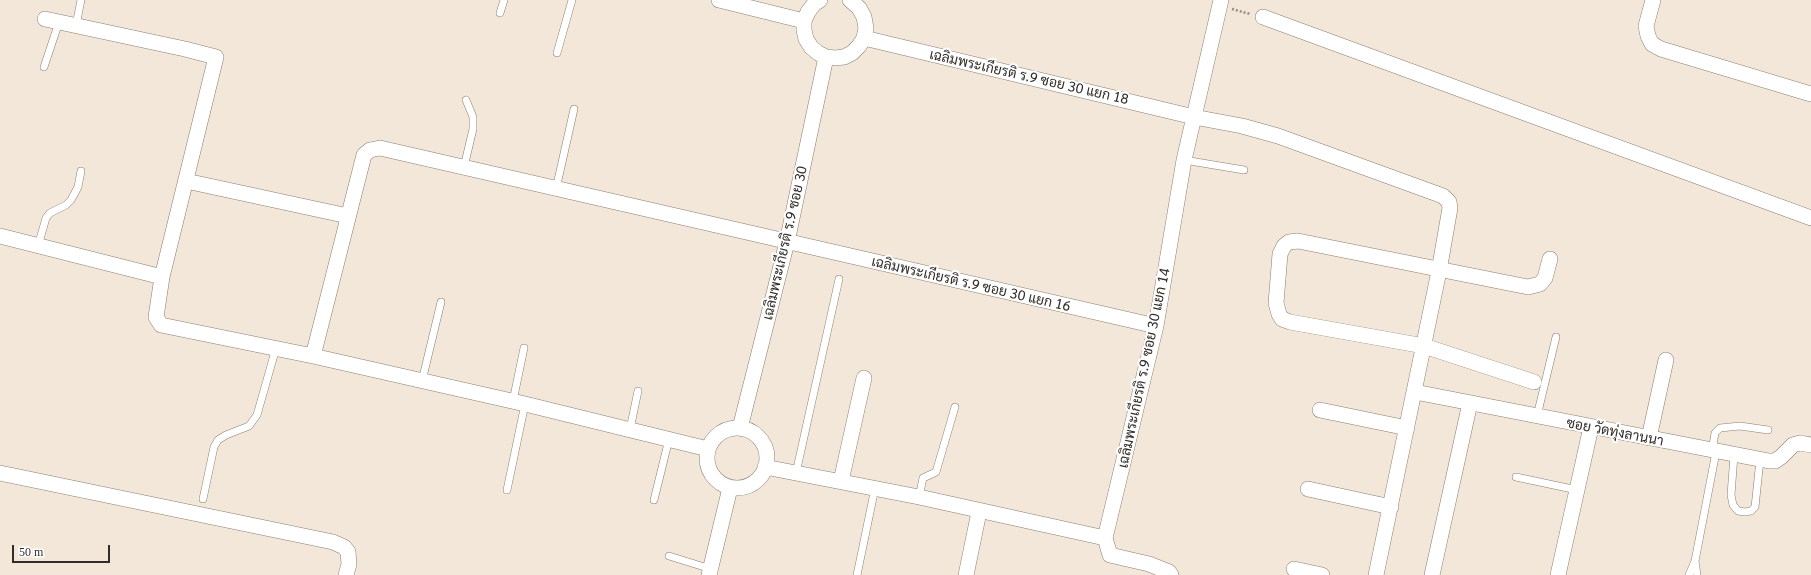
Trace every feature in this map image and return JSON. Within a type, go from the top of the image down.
[{"type":"street","points":[[719,0],[804,21]]},
{"type":"street","points":[[820,0],[814,4],[804,21],[806,39],[814,50],[826,57],[835,58],[844,57],[852,53],[864,38],[866,28],[864,17],[859,8],[850,0]]},
{"type":"street","points":[[1653,0],[1646,26],[1648,36],[1652,44],[1661,49],[1811,94]]},
{"type":"street","name":"เฉลิมพระเกียรติ ร.9 ซอย 30 แยก 14","points":[[1106,538],[1156,326],[1184,160],[1220,3]]},
{"type":"street","points":[[1263,17],[1811,218]]},
{"type":"street","points":[[52,20],[216,57],[162,277],[156,317],[161,326],[313,356],[630,429],[708,449]]},
{"type":"street","name":"เฉลิมพระเกียรติ ร.9 ซอย 30 แยก 18","points":[[864,38],[1194,117],[1242,126],[1278,136],[1443,196],[1449,202],[1450,208],[1439,270],[1376,575]]},
{"type":"street","name":"เฉลิมพระเกียรติ ร.9 ซอย 30","points":[[740,428],[787,242],[826,57]]},
{"type":"street","name":"เฉลิมพระเกียรติ ร.9 ซอย 30 แยก 16","points":[[313,356],[364,155],[370,150],[380,148],[1156,326]]},
{"type":"street","points":[[186,181],[348,216]]},
{"type":"street","points":[[0,236],[162,277]]},
{"type":"street","points":[[1534,382],[1424,346],[1290,322],[1282,319],[1276,303],[1280,254],[1284,246],[1289,242],[1298,241],[1528,287],[1540,284],[1545,278],[1550,259]]},
{"type":"street","points":[[1649,438],[1666,360]]},
{"type":"street","points":[[841,481],[864,378]]},
{"type":"street","name":"ซอย วัดทุ่งลานนา","points":[[1415,392],[1760,460],[1775,461],[1793,446],[1800,443],[1811,445]]},
{"type":"street","points":[[1432,575],[1470,403]]},
{"type":"street","points":[[1320,410],[1407,428]]},
{"type":"street","points":[[1558,575],[1591,427]]},
{"type":"street","points":[[740,428],[748,430],[762,442],[767,458],[765,467],[758,480],[752,484],[745,487],[730,488],[721,484],[713,477],[708,469],[708,449],[711,442],[720,433],[727,430],[740,428]]},
{"type":"street","points":[[765,467],[919,497],[979,512],[1106,538],[1110,555],[1149,564],[1168,572],[1171,575]]},
{"type":"street","points":[[0,473],[333,542],[344,547],[348,552],[346,575]]},
{"type":"street","points":[[710,572],[730,488]]},
{"type":"street","points":[[1308,489],[1391,507]]},
{"type":"street","points":[[966,575],[979,512]]},
{"type":"street","points":[[1294,569],[1322,575]]},
{"type":"lane","points":[[76,25],[81,0]]},
{"type":"lane","points":[[500,13],[504,0]]},
{"type":"lane","points":[[557,53],[572,0]]},
{"type":"lane","points":[[44,67],[52,20]]},
{"type":"lane","points":[[464,168],[473,129],[473,117],[466,100]]},
{"type":"lane","points":[[556,189],[574,109]]},
{"type":"lane","points":[[1184,160],[1244,170]]},
{"type":"lane","points":[[38,246],[46,218],[50,213],[66,205],[71,200],[78,187],[81,171]]},
{"type":"lane","points":[[796,473],[839,279]]},
{"type":"lane","points":[[422,382],[442,302]]},
{"type":"lane","points":[[1537,416],[1556,337]]},
{"type":"lane","points":[[203,499],[214,447],[218,440],[226,435],[249,426],[257,415],[276,348]]},
{"type":"lane","points":[[507,490],[519,403],[524,348]]},
{"type":"lane","points":[[630,429],[638,391]]},
{"type":"lane","points":[[919,497],[923,478],[936,472],[955,407]]},
{"type":"lane","points":[[1689,575],[1695,561],[1714,452],[1715,434],[1720,428],[1740,426],[1768,430]]},
{"type":"lane","points":[[654,500],[669,439]]},
{"type":"lane","points":[[1734,455],[1731,495],[1733,505],[1738,511],[1752,511],[1755,507],[1760,460]]},
{"type":"lane","points":[[1516,477],[1577,490]]},
{"type":"lane","points":[[857,575],[875,488]]},
{"type":"lane","points":[[669,556],[710,572]]},
{"type":"lane","points":[[1695,561],[1697,575]]},
{"type":"path","points":[[1220,3],[1263,17]]}]
